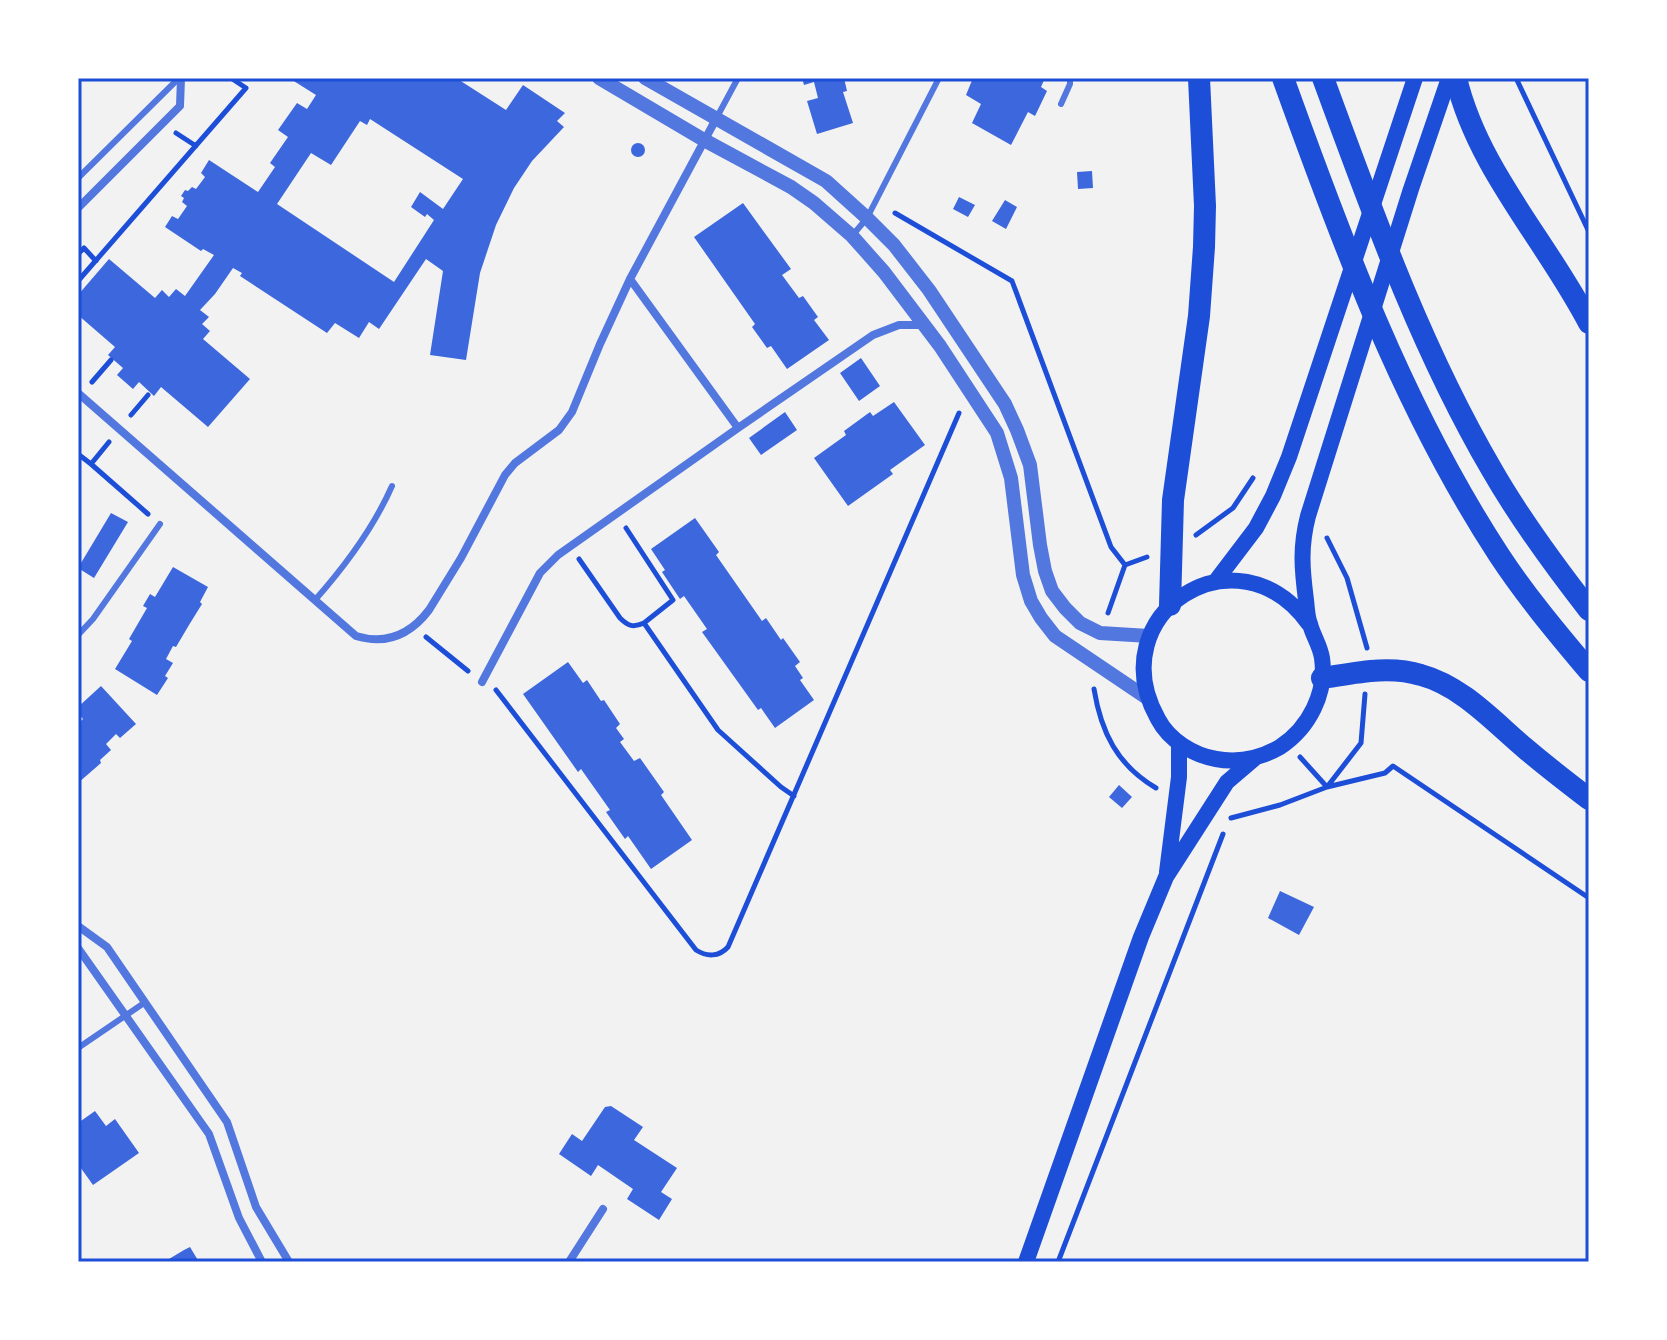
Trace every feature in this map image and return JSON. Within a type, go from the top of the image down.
[{"type":"highway","points":[[1170,605],[1173,500],[1199,316],[1204,247],[1199,78]]},
{"type":"highway","points":[[1283,78],[1329,205],[1389,351],[1440,455],[1469,507],[1531,601],[1589,671]]},
{"type":"highway","points":[[1323,78],[1392,263],[1466,423],[1521,518],[1589,610]]},
{"type":"highway","points":[[1456,78],[1470,125],[1496,176],[1555,264],[1589,323]]},
{"type":"highway","points":[[1322,678],[1387,670],[1438,681],[1488,715],[1589,799]]},
{"type":"main road","points":[[1215,582],[1256,528],[1289,457],[1415,78]]},
{"type":"main road","points":[[1309,624],[1301,565],[1308,516],[1449,78]]},
{"type":"main road","points":[[1215,582],[1251,582],[1284,596],[1309,624],[1322,659],[1319,696],[1301,729],[1272,752],[1255,758],[1235,761],[1196,753],[1179,743],[1159,723],[1147,698],[1143,678],[1144,657],[1149,636],[1158,620],[1183,595],[1215,582]]},
{"type":"main road","points":[[1166,877],[1179,777],[1179,743]]},
{"type":"main road","points":[[1026,1262],[1141,937],[1166,877],[1227,782],[1255,758]]},
{"type":"street","points":[[78,208],[180,106],[180,78]]},
{"type":"street","points":[[599,78],[791,187],[852,236],[884,272],[997,433],[1015,502],[1023,575],[1031,601],[1041,618],[1055,636],[1147,698]]},
{"type":"street","points":[[645,78],[826,181],[894,245],[929,290],[1005,404],[1017,430],[1030,465],[1040,545],[1052,591],[1080,623],[1100,633],[1149,636]]},
{"type":"street","points":[[78,393],[356,636],[371,641],[401,634],[413,627],[429,610],[505,475],[515,463],[559,430],[572,412],[630,279],[716,119]]},
{"type":"street","points":[[630,279],[738,428]]},
{"type":"street","points":[[482,682],[540,573],[549,562],[873,335],[908,323],[923,325]]},
{"type":"street","points":[[78,926],[107,947],[227,1122],[256,1207],[289,1262]]},
{"type":"street","points":[[78,948],[209,1134],[239,1218],[262,1262]]},
{"type":"street","points":[[569,1262],[603,1209]]},
{"type":"lane","points":[[78,178],[180,78]]},
{"type":"lane","points":[[716,119],[738,78]]},
{"type":"lane","points":[[852,236],[867,218],[939,78]]},
{"type":"lane","points":[[1061,104],[1070,78]]},
{"type":"lane","points":[[315,600],[371,529],[392,486]]},
{"type":"lane","points":[[78,635],[93,619],[160,524]]},
{"type":"lane","points":[[78,1048],[144,1003]]},
{"type":"path","points":[[78,281],[246,88],[231,78]]},
{"type":"path","points":[[1516,78],[1589,232]]},
{"type":"path","points":[[175,132],[196,146]]},
{"type":"path","points":[[891,211],[1012,281],[1111,547],[1125,565]]},
{"type":"path","points":[[78,254],[84,248],[96,261]]},
{"type":"path","points":[[413,627],[482,682],[494,688],[691,944],[702,954],[723,953],[969,390]]},
{"type":"path","points":[[91,464],[148,395]]},
{"type":"path","points":[[78,454],[160,524]]},
{"type":"path","points":[[1188,540],[1233,508],[1244,493]]},
{"type":"path","points":[[570,547],[620,618],[627,625],[635,627],[644,623],[673,600],[616,514]]},
{"type":"path","points":[[1125,565],[1146,558]]},
{"type":"path","points":[[1107,617],[1125,565]]},
{"type":"path","points":[[644,623],[718,730],[794,796]]},
{"type":"path","points":[[1093,685],[1100,721],[1111,744],[1124,763],[1165,794]]},
{"type":"path","points":[[1287,742],[1327,787]]},
{"type":"path","points":[[1229,818],[1280,805],[1327,787],[1385,773],[1393,766],[1589,898]]},
{"type":"path","points":[[1058,1262],[1223,832]]},
{"type":"building","points":[[289,78],[456,78],[506,110],[523,85],[565,113],[557,121],[564,127],[532,161],[514,188],[496,225],[480,273],[466,360],[430,355],[443,271],[426,259],[379,329],[369,322],[359,338],[335,323],[327,333],[240,276],[242,273],[233,268],[200,310],[209,317],[202,324],[210,331],[203,339],[250,379],[208,427],[161,387],[154,396],[139,382],[133,389],[117,375],[123,368],[108,355],[115,347],[78,315],[78,295],[109,259],[155,298],[162,290],[169,297],[176,289],[185,296],[214,255],[203,249],[201,251],[165,227],[172,216],[178,219],[187,206],[181,196],[185,190],[196,189],[205,177],[201,173],[209,160],[258,192],[275,167],[270,163],[288,137],[278,130],[297,103],[307,109],[316,95]],"holes":[[[370,119],[463,179],[443,209],[420,192],[411,207],[434,220],[394,282],[277,204],[311,153],[331,165],[360,121],[367,125]]]},
{"type":"building","points":[[802,78],[844,78],[847,91],[843,92],[853,123],[817,134],[807,101],[818,98],[814,82],[804,85]]},
{"type":"building","points":[[973,78],[1045,78],[1041,87],[1047,91],[1035,116],[1028,112],[1011,145],[972,123],[981,104],[966,95]]},
{"type":"building","points":[[638,143],[645,150],[638,157],[631,150]]},
{"type":"building","points":[[1092,171],[1093,188],[1078,189],[1077,172]]},
{"type":"building","points":[[959,197],[975,205],[968,217],[953,209]]},
{"type":"building","points":[[1005,200],[1017,207],[1006,229],[992,221]]},
{"type":"building","points":[[743,203],[791,269],[782,275],[799,298],[803,296],[818,317],[814,320],[829,340],[787,369],[771,346],[767,348],[752,327],[755,324],[694,237]]},
{"type":"building","points":[[861,358],[880,386],[859,401],[840,373]]},
{"type":"building","points":[[894,402],[925,445],[890,470],[893,474],[848,506],[814,458],[846,435],[844,431],[870,412],[873,416]]},
{"type":"building","points":[[785,412],[797,430],[761,455],[749,438]]},
{"type":"building","points":[[111,513],[128,522],[94,578],[78,568]]},
{"type":"building","points":[[695,518],[719,552],[716,555],[762,621],[766,618],[800,662],[795,666],[803,678],[800,680],[814,700],[775,728],[761,708],[758,710],[702,632],[707,629],[684,596],[680,599],[651,549]]},
{"type":"building","points":[[173,567],[208,587],[200,602],[202,604],[166,659],[173,663],[157,695],[115,669],[147,608],[143,606],[150,594],[155,597]]},
{"type":"building","points":[[568,662],[583,683],[587,680],[601,701],[604,700],[620,724],[616,728],[624,739],[620,742],[634,761],[640,758],[692,840],[651,869],[628,836],[625,839],[606,812],[610,810],[581,769],[578,772],[523,694]]},
{"type":"building","points":[[101,686],[136,724],[120,738],[116,734],[106,744],[111,750],[78,783],[78,724],[83,719],[78,707]]},
{"type":"building","points":[[1119,785],[1132,797],[1122,808],[1109,797]]},
{"type":"building","points":[[1280,891],[1314,907],[1299,935],[1268,918]]},
{"type":"building","points":[[611,1106],[643,1127],[634,1140],[677,1168],[661,1192],[672,1199],[659,1220],[627,1199],[633,1189],[598,1165],[591,1176],[559,1154],[572,1134],[582,1141],[605,1107]]},
{"type":"building","points":[[95,1111],[106,1126],[115,1119],[139,1153],[93,1185],[78,1164],[78,1123]]},
{"type":"building","points":[[190,1247],[199,1262],[164,1262],[184,1250]]}]
